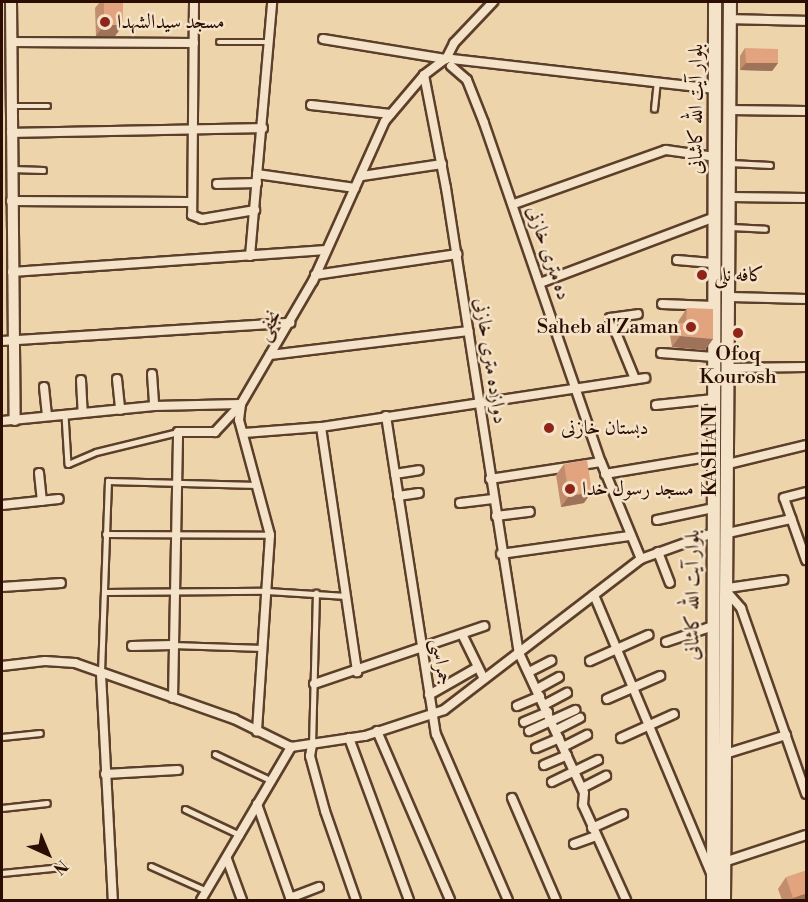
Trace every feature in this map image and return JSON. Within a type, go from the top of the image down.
[{"type":"main road","name":"بلوار آیت الله کاشانی","points":[[713,900],[715,2]]},
{"type":"main road","name":"KASHANI","points":[[724,900],[731,227],[730,2]]},
{"type":"main road","points":[[713,533],[728,533]]},
{"type":"street","points":[[11,2],[5,22],[11,42],[15,420]]},
{"type":"street","points":[[194,2],[189,202],[192,215],[202,219],[255,210]]},
{"type":"street","points":[[250,256],[263,128],[272,2]]},
{"type":"street","name":"نجفی","points":[[178,432],[214,432],[242,404],[290,323],[315,275],[390,114],[424,75],[448,60],[454,43],[493,2]]},
{"type":"street","points":[[730,19],[807,21]]},
{"type":"street","points":[[322,39],[448,60],[715,88]]},
{"type":"street","points":[[11,42],[194,43]]},
{"type":"street","name":"ده متری خازنی","points":[[448,60],[467,80],[514,204],[605,474],[629,536],[641,559]]},
{"type":"street","name":"دوازده متری خازنی","points":[[424,75],[457,254],[501,554],[519,652],[582,788],[583,805],[626,900]]},
{"type":"street","points":[[310,105],[390,114]]},
{"type":"street","points":[[729,110],[807,111]]},
{"type":"street","points":[[11,133],[190,132],[263,128]]},
{"type":"street","points":[[514,204],[666,150],[715,157]]},
{"type":"street","points":[[362,176],[442,164]]},
{"type":"street","points":[[217,184],[257,178],[355,188]]},
{"type":"street","points":[[730,197],[807,198]]},
{"type":"street","points":[[11,201],[189,202]]},
{"type":"street","points":[[540,283],[715,217]]},
{"type":"street","points":[[12,272],[326,250]]},
{"type":"street","points":[[315,275],[457,254]]},
{"type":"street","points":[[677,260],[715,264]]},
{"type":"street","points":[[730,297],[807,299]]},
{"type":"street","points":[[662,304],[714,306]]},
{"type":"street","points":[[635,379],[610,318],[638,314]]},
{"type":"street","points":[[2,341],[290,323]]},
{"type":"street","points":[[270,355],[469,331]]},
{"type":"street","points":[[661,353],[714,357]]},
{"type":"street","points":[[730,368],[807,368]]},
{"type":"street","points":[[152,374],[154,406]]},
{"type":"street","points":[[244,433],[321,427],[480,401],[645,378]]},
{"type":"street","points":[[117,379],[120,410]]},
{"type":"street","points":[[81,380],[83,413]]},
{"type":"street","points":[[44,387],[47,416]]},
{"type":"street","points":[[656,405],[714,399]]},
{"type":"street","points":[[2,422],[154,406],[242,404],[239,420],[270,535],[265,648],[257,732]]},
{"type":"street","name":"جمراسی","points":[[386,416],[423,649],[431,715],[508,900]]},
{"type":"street","points":[[321,427],[357,672]]},
{"type":"street","points":[[173,698],[172,645],[178,432]]},
{"type":"street","points":[[728,464],[807,445]]},
{"type":"street","points":[[605,474],[714,456]]},
{"type":"street","points":[[490,479],[601,462]]},
{"type":"street","points":[[395,474],[419,470]]},
{"type":"street","points":[[39,473],[42,501]]},
{"type":"street","points":[[807,492],[784,498],[807,560]]},
{"type":"street","points":[[398,496],[419,493]]},
{"type":"street","points":[[2,505],[59,499]]},
{"type":"street","points":[[460,503],[493,499]]},
{"type":"street","points":[[657,520],[713,508]]},
{"type":"street","points":[[496,516],[530,512]]},
{"type":"street","points":[[728,533],[791,519]]},
{"type":"street","points":[[2,666],[61,661],[173,698],[291,747],[312,745],[377,731],[431,715],[460,701],[484,679],[641,559],[713,533]]},
{"type":"street","points":[[501,554],[629,536]]},
{"type":"street","points":[[658,552],[670,583]]},
{"type":"street","points":[[783,580],[728,590],[741,608],[807,794]]},
{"type":"street","points":[[2,587],[61,583]]},
{"type":"street","points":[[594,595],[619,648],[714,881]]},
{"type":"street","points":[[314,684],[357,672],[484,626]]},
{"type":"street","points":[[666,642],[712,626]]},
{"type":"street","points":[[462,634],[484,679]]},
{"type":"street","points":[[590,661],[648,636]]},
{"type":"street","points":[[132,646],[172,645]]},
{"type":"street","points":[[528,672],[551,661]]},
{"type":"street","points":[[429,695],[478,667]]},
{"type":"street","points":[[101,674],[113,900]]},
{"type":"street","points":[[607,699],[660,676]]},
{"type":"street","points":[[517,706],[559,677]]},
{"type":"street","points":[[524,722],[567,693]]},
{"type":"street","points":[[529,731],[552,721],[578,714],[561,743],[544,765]]},
{"type":"street","points":[[621,738],[674,714]]},
{"type":"street","points":[[377,731],[450,900]]},
{"type":"street","points":[[536,748],[587,735]]},
{"type":"street","points":[[725,754],[786,735]]},
{"type":"street","points":[[349,738],[409,900]]},
{"type":"street","points":[[312,745],[310,756],[322,800],[356,900]]},
{"type":"street","points":[[201,900],[291,747]]},
{"type":"street","points":[[552,782],[598,760]]},
{"type":"street","points":[[105,774],[178,770]]},
{"type":"street","points":[[582,788],[606,776]]},
{"type":"street","points":[[512,798],[556,900]]},
{"type":"street","points":[[257,804],[291,899],[319,887]]},
{"type":"street","points":[[574,844],[623,814]]},
{"type":"street","points":[[724,862],[807,835]]},
{"type":"street","points":[[227,859],[242,900]]},
{"type":"street","points":[[207,891],[210,900]]},
{"type":"lane","points":[[219,42],[268,42]]},
{"type":"lane","points":[[654,109],[657,82]]},
{"type":"lane","points":[[11,106],[48,106]]},
{"type":"lane","points":[[730,163],[770,165]]},
{"type":"lane","points":[[11,169],[43,170]]},
{"type":"lane","points":[[731,227],[765,229]]},
{"type":"lane","points":[[65,415],[68,464],[96,452],[178,432]]},
{"type":"lane","points":[[101,674],[108,482],[258,485]]},
{"type":"lane","points":[[105,534],[270,535]]},
{"type":"lane","points":[[105,592],[267,591],[316,592],[346,596]]},
{"type":"lane","points":[[312,745],[316,592]]},
{"type":"lane","points":[[172,645],[265,648]]},
{"type":"lane","points":[[2,737],[40,733]]},
{"type":"lane","points":[[216,754],[272,781]]},
{"type":"lane","points":[[2,808],[47,803]]},
{"type":"lane","points":[[185,809],[241,835]]},
{"type":"lane","points":[[152,866],[207,891]]},
{"type":"lane","points":[[2,873],[62,867]]},
{"type":"building","points":[[104,2],[123,2],[123,25],[104,25]]},
{"type":"building","points":[[745,48],[778,49],[778,63],[746,63]]},
{"type":"building","points":[[687,308],[713,309],[713,339],[680,336],[678,323],[686,323]]},
{"type":"building","points":[[587,460],[592,492],[569,496],[564,464]]},
{"type":"building","points":[[807,870],[807,893],[793,898],[786,877]]},
{"type":"place","name":"مسجد سیدالشهدا","points":[[105,22]]},
{"type":"place","name":"کافه نلی","points":[[702,275]]},
{"type":"place","name":"Saheb al'Zaman","points":[[691,327]]},
{"type":"place","name":"Ofoq Kourosh","points":[[738,333]]},
{"type":"place","name":"دبستان خازنی","points":[[549,428]]},
{"type":"place","name":"مسجد رسول خدا","points":[[570,489]]}]
